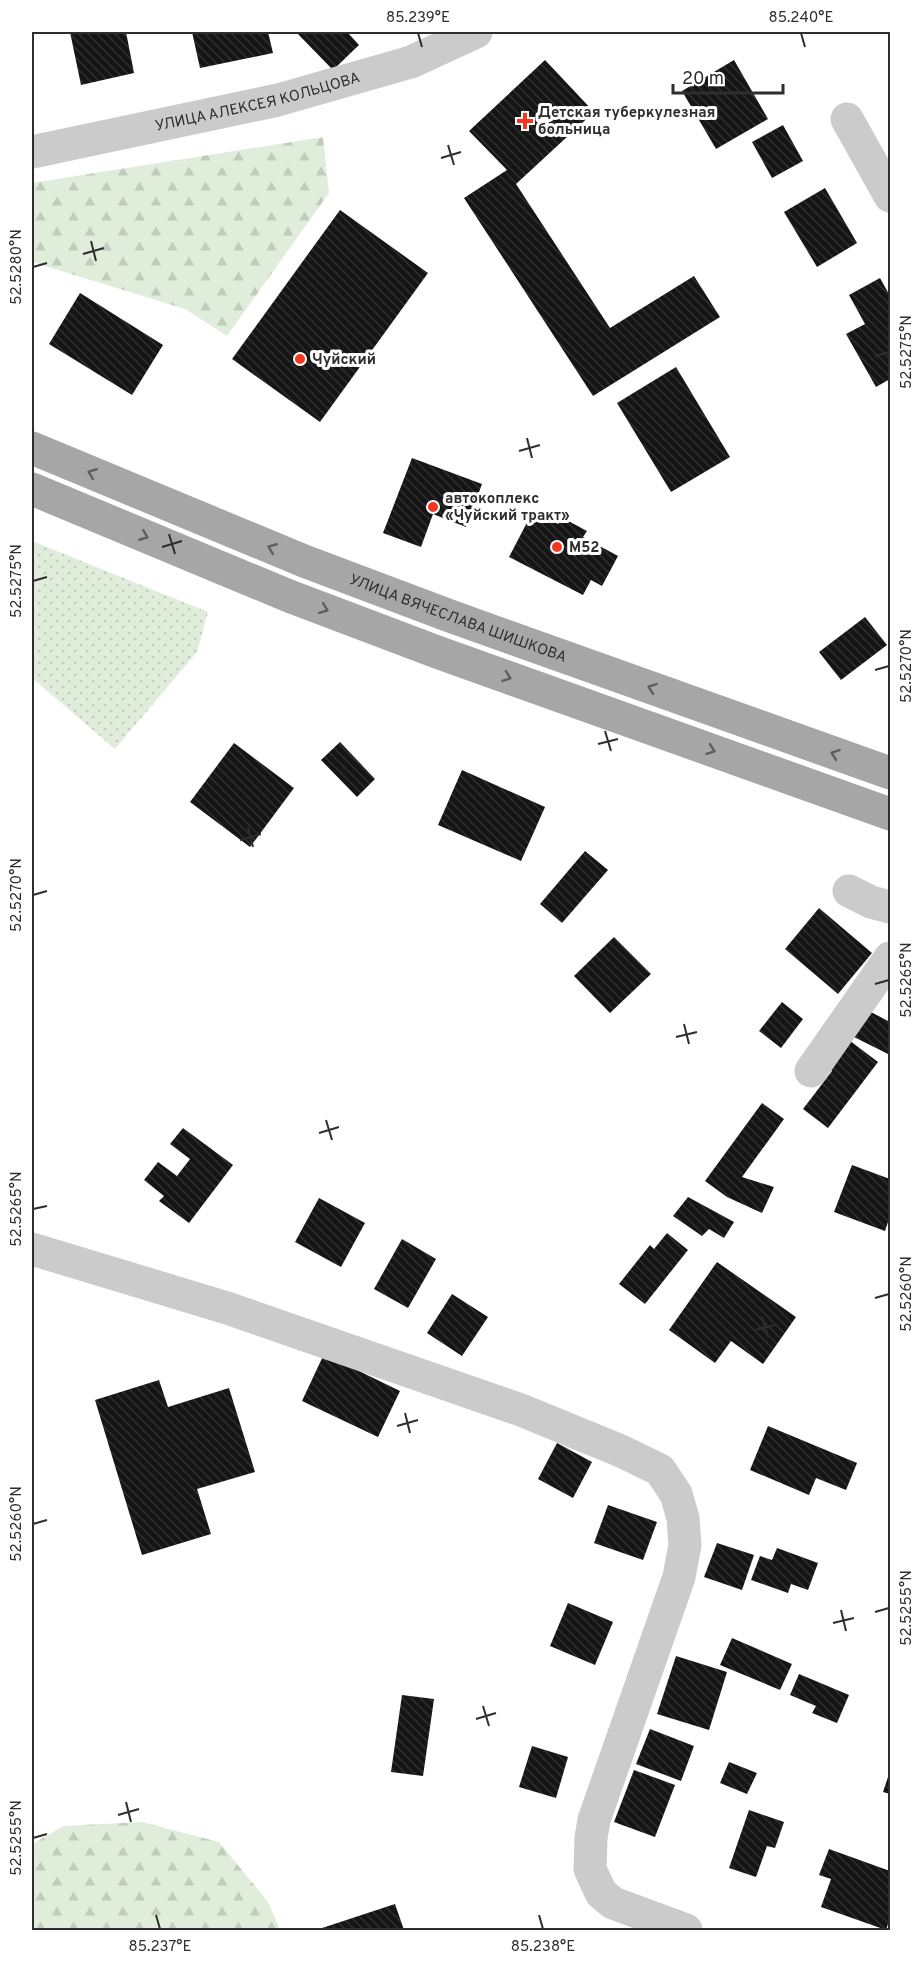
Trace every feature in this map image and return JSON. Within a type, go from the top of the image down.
[{"type":"main road","name":"УЛИЦА ВЯЧЕСЛАВА ШИШКОВА","points":[[32,448],[304,561],[450,616],[891,773]]},
{"type":"main road","points":[[32,489],[289,596],[448,656],[891,814]]},
{"type":"street","name":"УЛИЦА АЛЕКСЕЯ КОЛЬЦОВА","points":[[32,152],[278,100],[411,62],[476,32]]},
{"type":"street","points":[[847,119],[891,196]]},
{"type":"street","points":[[289,596],[304,561]]},
{"type":"street","points":[[849,891],[871,902],[891,907]]},
{"type":"street","points":[[811,1071],[891,958]]},
{"type":"street","points":[[32,1250],[227,1308],[521,1410],[621,1451],[660,1470],[676,1494],[683,1518],[685,1545],[679,1577],[594,1820],[590,1869],[601,1893],[613,1903],[686,1930]]},
{"type":"green space","points":[[323,137],[329,193],[227,336],[185,309],[32,262],[32,183]]},
{"type":"green space","points":[[32,541],[208,612],[197,652],[115,749],[32,678]]},
{"type":"green space","points":[[142,1822],[219,1842],[268,1902],[280,1930],[32,1930],[32,1844],[64,1826]]},
{"type":"building","points":[[70,32],[126,32],[134,73],[81,85]]},
{"type":"building","points":[[192,32],[268,32],[273,53],[200,68]]},
{"type":"building","points":[[296,32],[352,32],[349,34],[359,45],[333,70]]},
{"type":"building","points":[[545,60],[594,112],[516,184],[610,328],[694,276],[720,317],[593,396],[464,198],[507,170],[469,131]]},
{"type":"building","points":[[734,60],[768,119],[716,149],[682,91]]},
{"type":"building","points":[[783,125],[803,161],[772,178],[752,142]]},
{"type":"building","points":[[825,188],[857,243],[817,267],[784,212]]},
{"type":"building","points":[[340,210],[428,273],[320,422],[232,359]]},
{"type":"building","points":[[880,278],[890,296],[890,379],[876,387],[846,334],[865,324],[849,295]]},
{"type":"building","points":[[80,293],[163,345],[132,395],[49,344]]},
{"type":"building","points":[[676,367],[730,457],[671,492],[617,403]]},
{"type":"building","name":"автокоплекс «Чуйский тракт»","points":[[412,458],[482,484],[466,527],[433,514],[421,547],[383,533]]},
{"type":"building","name":"М52","points":[[533,511],[558,524],[561,517],[587,531],[583,537],[618,556],[602,586],[591,580],[583,595],[509,557]]},
{"type":"building","points":[[865,617],[887,645],[841,680],[819,652]]},
{"type":"building","points":[[340,742],[375,779],[357,797],[321,760]]},
{"type":"building","points":[[234,743],[294,788],[250,847],[190,802]]},
{"type":"building","points":[[462,770],[545,807],[521,861],[438,825]]},
{"type":"building","points":[[585,851],[608,870],[562,923],[540,904]]},
{"type":"building","points":[[819,908],[872,953],[838,994],[785,949]]},
{"type":"building","points":[[614,937],[651,974],[610,1013],[574,976]]},
{"type":"building","points":[[782,1002],[803,1019],[781,1048],[759,1031]]},
{"type":"building","points":[[867,1010],[890,1022],[890,1055],[854,1037]]},
{"type":"building","points":[[849,1040],[878,1062],[828,1128],[803,1109],[832,1071],[828,1068]]},
{"type":"building","points":[[762,1103],[784,1119],[742,1177],[774,1187],[762,1213],[727,1197],[705,1181]]},
{"type":"building","points":[[183,1128],[233,1165],[189,1223],[159,1201],[164,1196],[144,1180],[158,1162],[177,1176],[190,1159],[170,1144]]},
{"type":"building","points":[[852,1165],[890,1179],[890,1216],[885,1231],[834,1212]]},
{"type":"building","points":[[688,1197],[734,1222],[724,1238],[709,1229],[702,1236],[673,1216]]},
{"type":"building","points":[[319,1198],[365,1223],[341,1267],[295,1242]]},
{"type":"building","points":[[667,1233],[688,1250],[645,1304],[619,1284],[650,1245],[654,1249]]},
{"type":"building","points":[[402,1239],[436,1259],[408,1308],[374,1289]]},
{"type":"building","points":[[717,1262],[796,1317],[763,1364],[731,1341],[715,1363],[669,1330]]},
{"type":"building","points":[[452,1294],[488,1317],[462,1356],[427,1333]]},
{"type":"building","points":[[324,1354],[400,1391],[378,1437],[302,1401]]},
{"type":"building","points":[[159,1380],[168,1407],[229,1388],[255,1472],[197,1489],[211,1534],[142,1555],[95,1400]]},
{"type":"building","points":[[768,1426],[857,1463],[846,1490],[816,1478],[809,1495],[750,1470]]},
{"type":"building","points":[[557,1443],[592,1462],[573,1498],[538,1479]]},
{"type":"building","points":[[608,1505],[657,1522],[643,1560],[594,1543]]},
{"type":"building","points":[[717,1543],[754,1555],[742,1590],[704,1577]]},
{"type":"building","points":[[777,1548],[818,1563],[808,1590],[791,1584],[788,1593],[751,1580],[760,1556],[772,1560]]},
{"type":"building","points":[[568,1603],[613,1622],[595,1665],[550,1646]]},
{"type":"building","points":[[732,1638],[792,1664],[780,1690],[720,1665]]},
{"type":"building","points":[[676,1656],[727,1672],[709,1730],[657,1714]]},
{"type":"building","points":[[799,1674],[849,1695],[837,1723],[812,1713],[816,1706],[790,1695]]},
{"type":"building","points":[[402,1695],[434,1699],[423,1776],[391,1772]]},
{"type":"building","points":[[650,1729],[694,1746],[681,1781],[636,1764]]},
{"type":"building","points":[[532,1746],[568,1757],[556,1798],[519,1787]]},
{"type":"building","points":[[729,1762],[757,1773],[747,1794],[720,1783]]},
{"type":"building","points":[[634,1770],[675,1785],[655,1837],[614,1822]]},
{"type":"building","points":[[890,1771],[890,1794],[883,1792]]},
{"type":"building","points":[[749,1810],[784,1822],[775,1848],[767,1846],[756,1877],[729,1868]]},
{"type":"building","points":[[829,1849],[890,1871],[890,1918],[886,1930],[821,1907],[831,1879],[819,1875]]},
{"type":"building","points":[[395,1904],[404,1930],[316,1930]]},
{"type":"place","name":"Детская туберкулезная больница","points":[[525,121]]},
{"type":"place","name":"Чуйский","points":[[300,359]]},
{"type":"place","name":"автокоплекс «Чуйский тракт»","points":[[433,507]]},
{"type":"place","name":"М52","points":[[557,547]]}]
